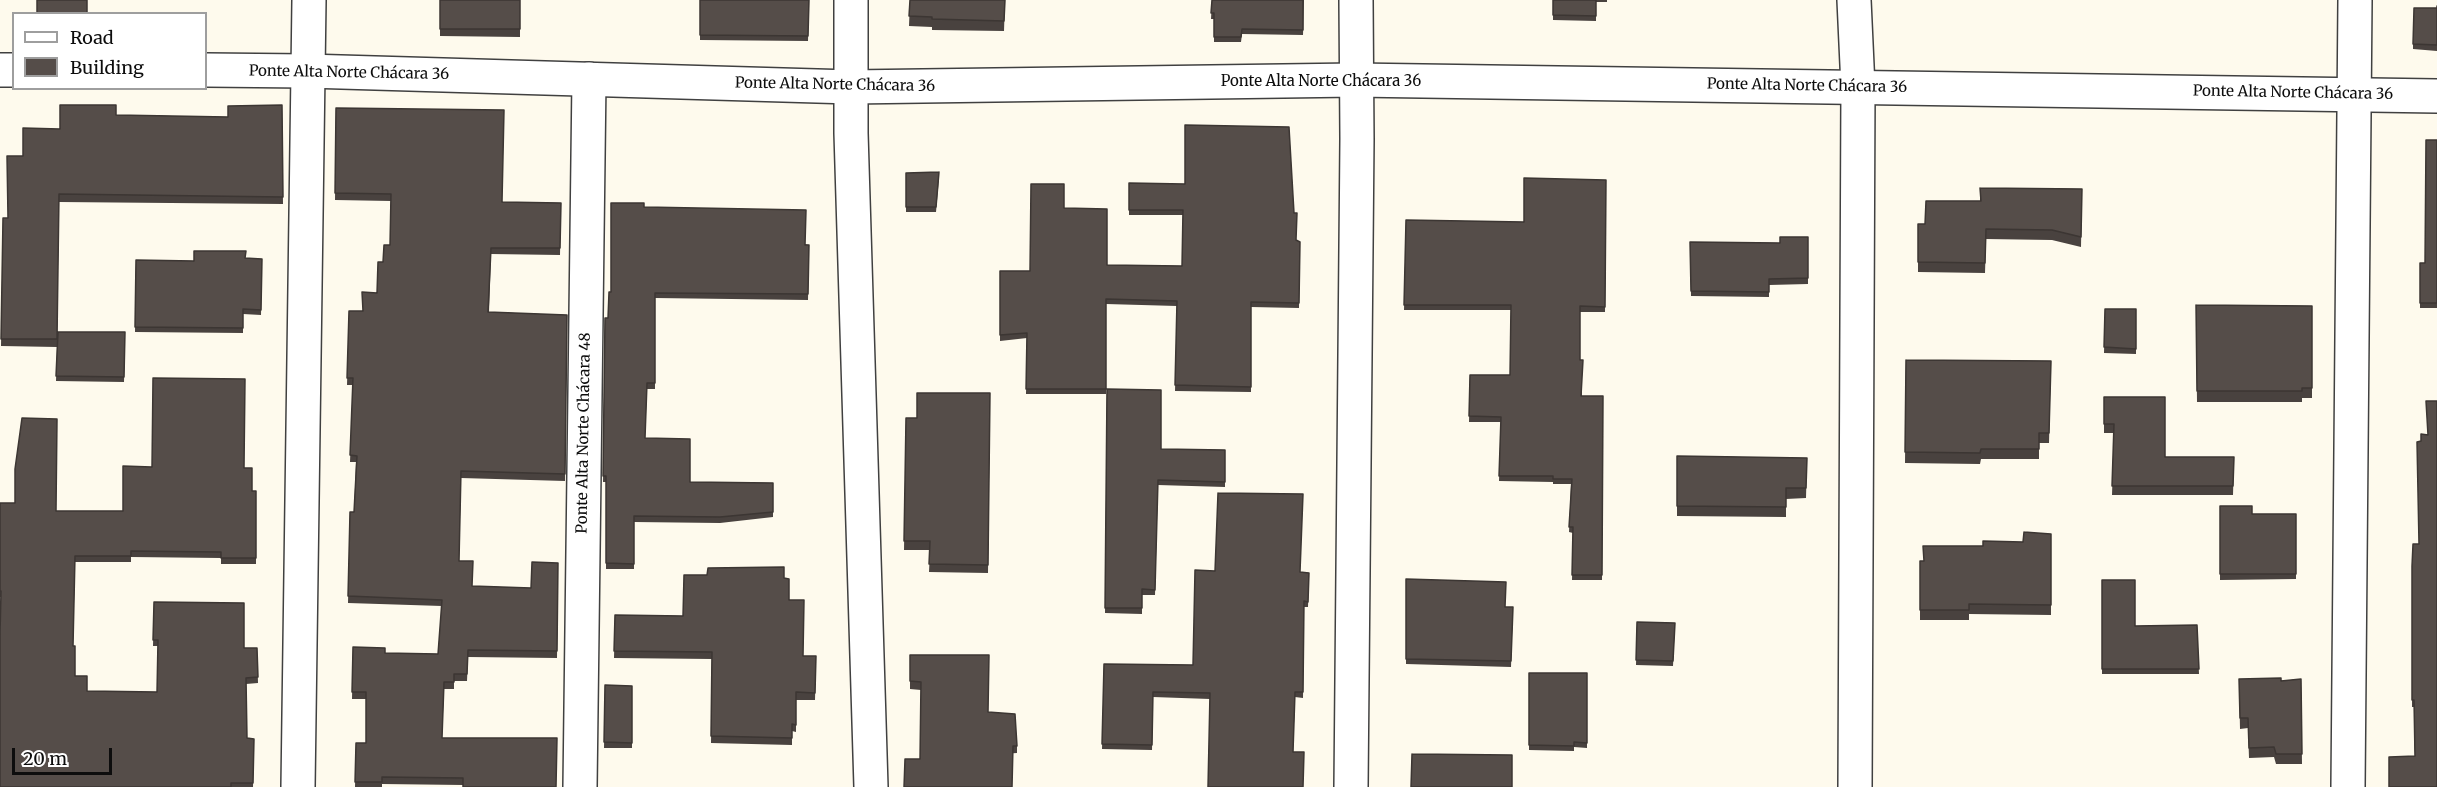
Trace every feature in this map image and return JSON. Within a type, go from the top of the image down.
[{"type":"street","points":[[297,787],[309,0]]},
{"type":"street","points":[[850,0],[851,133],[871,787]]},
{"type":"street","points":[[1351,787],[1357,139],[1356,0]]},
{"type":"street","points":[[1854,0],[1858,87],[1855,787]]},
{"type":"street","points":[[2348,787],[2352,94],[2355,0]]},
{"type":"street","name":"Ponte Alta Norte Chácara 36","points":[[207,70],[851,87],[1355,80],[2437,96]]},
{"type":"street","name":"Ponte Alta Norte Chácara 48","points":[[580,787],[589,79]]},
{"type":"building","points":[[37,0],[87,0],[87,12],[37,12]]},
{"type":"building","points":[[440,0],[520,0],[520,29],[440,29]]},
{"type":"building","points":[[700,0],[809,0],[808,36],[700,35]]},
{"type":"building","points":[[910,0],[1005,0],[1004,21],[909,16]]},
{"type":"building","points":[[1212,0],[1303,0],[1303,30],[1242,29],[1241,37],[1214,37]]},
{"type":"building","points":[[1553,0],[1596,0],[1596,16],[1553,15]]},
{"type":"building","points":[[2414,8],[2437,8],[2437,45],[2413,44]]},
{"type":"building","points":[[60,105],[116,105],[116,115],[228,117],[228,106],[282,105],[283,197],[59,194],[57,339],[1,339],[3,218],[8,218],[7,156],[23,156],[23,128],[60,129]]},
{"type":"building","points":[[336,108],[504,110],[502,202],[561,203],[560,248],[491,248],[488,312],[567,315],[565,474],[461,471],[459,561],[473,561],[472,586],[531,588],[532,562],[558,563],[557,651],[468,650],[467,674],[454,674],[454,682],[444,682],[442,738],[557,738],[556,787],[463,787],[463,778],[382,777],[382,782],[355,782],[356,743],[366,743],[366,692],[352,692],[353,647],[385,648],[385,653],[438,654],[442,600],[348,596],[350,512],[354,512],[357,456],[350,455],[353,378],[347,378],[349,311],[363,311],[362,292],[377,293],[378,262],[383,262],[384,245],[390,245],[391,194],[335,193]]},
{"type":"building","points":[[1185,125],[1289,127],[1294,213],[1297,213],[1296,240],[1300,242],[1299,303],[1251,302],[1251,387],[1175,385],[1177,301],[1106,299],[1106,389],[1026,389],[1027,333],[1000,335],[1000,271],[1030,271],[1031,184],[1064,184],[1064,208],[1107,209],[1107,265],[1182,266],[1183,210],[1129,210],[1129,183],[1185,184]]},
{"type":"building","points":[[2426,140],[2437,140],[2437,303],[2420,303],[2420,263],[2425,263]]},
{"type":"building","points":[[939,172],[936,207],[906,207],[906,173]]},
{"type":"building","points":[[1524,178],[1606,180],[1605,307],[1580,306],[1580,360],[1583,360],[1581,396],[1603,396],[1602,575],[1572,575],[1573,527],[1569,527],[1572,479],[1553,479],[1553,476],[1499,476],[1501,417],[1469,416],[1470,375],[1510,375],[1511,305],[1404,305],[1406,220],[1524,222]]},
{"type":"building","points":[[1980,188],[2082,189],[2081,237],[2052,230],[1986,229],[1985,263],[1918,262],[1918,224],[1925,224],[1926,201],[1981,201]]},
{"type":"building","points":[[611,203],[644,203],[644,207],[806,210],[805,245],[809,245],[808,294],[655,293],[655,383],[647,383],[645,438],[690,439],[690,482],[773,483],[773,512],[720,517],[634,516],[634,564],[606,563],[606,476],[603,476],[605,318],[608,318],[609,292],[611,292]]},
{"type":"building","points":[[1780,237],[1808,237],[1808,278],[1769,279],[1769,292],[1691,291],[1690,242],[1780,243]]},
{"type":"building","points":[[194,251],[246,251],[245,258],[262,259],[261,310],[243,309],[243,328],[135,327],[136,260],[194,261]]},
{"type":"building","points":[[2196,305],[2312,306],[2312,388],[2302,388],[2302,391],[2197,391]]},
{"type":"building","points":[[2105,309],[2136,309],[2136,349],[2104,347]]},
{"type":"building","points":[[58,332],[125,332],[124,377],[56,376]]},
{"type":"building","points":[[1906,360],[2051,361],[2049,433],[2039,433],[2039,449],[1981,449],[1980,453],[1905,452]]},
{"type":"building","points":[[153,378],[245,379],[244,468],[252,468],[252,491],[256,491],[256,558],[221,558],[221,552],[131,551],[131,556],[75,556],[73,646],[75,646],[75,676],[87,676],[87,691],[157,692],[158,640],[153,640],[154,602],[244,603],[244,648],[257,648],[258,677],[246,678],[247,738],[254,739],[253,783],[231,783],[231,787],[0,787],[0,503],[15,503],[15,469],[22,418],[57,419],[56,511],[123,511],[123,466],[152,467]]},
{"type":"building","points":[[1107,389],[1161,390],[1161,449],[1225,450],[1225,482],[1158,480],[1155,590],[1142,589],[1142,608],[1105,608]]},
{"type":"building","points":[[917,393],[990,393],[988,565],[929,564],[930,541],[904,541],[906,418],[917,418]]},
{"type":"building","points":[[2104,397],[2165,397],[2165,457],[2234,457],[2233,486],[2112,486],[2114,424],[2104,424]]},
{"type":"building","points":[[2426,401],[2437,401],[2437,787],[2389,787],[2389,757],[2415,756],[2414,700],[2412,700],[2412,566],[2413,544],[2419,544],[2417,442],[2421,441],[2421,434],[2428,435]]},
{"type":"building","points":[[1677,456],[1807,458],[1806,488],[1786,488],[1786,507],[1677,506]]},
{"type":"building","points":[[1218,493],[1303,494],[1300,572],[1309,573],[1308,602],[1304,601],[1303,692],[1295,692],[1293,752],[1304,752],[1303,787],[1208,787],[1210,693],[1153,692],[1152,745],[1102,744],[1104,664],[1193,665],[1195,570],[1215,571]]},
{"type":"building","points":[[2220,506],[2252,506],[2252,514],[2296,514],[2296,574],[2220,574]]},
{"type":"building","points":[[2024,532],[2051,534],[2051,605],[1969,604],[1969,610],[1920,610],[1920,561],[1924,561],[1923,546],[1983,546],[1983,541],[2023,542]]},
{"type":"building","points":[[784,567],[784,578],[789,579],[789,600],[804,600],[803,656],[816,656],[815,693],[796,692],[796,725],[792,724],[792,738],[711,736],[712,652],[614,651],[615,615],[683,616],[684,575],[707,575],[708,568]]},
{"type":"building","points":[[1406,579],[1506,582],[1505,607],[1513,607],[1511,661],[1406,659]]},
{"type":"building","points":[[2102,580],[2135,580],[2135,626],[2197,625],[2199,669],[2102,669]]},
{"type":"building","points":[[1637,622],[1675,623],[1673,661],[1636,660]]},
{"type":"building","points":[[910,655],[989,655],[988,712],[1015,714],[1017,746],[1013,746],[1012,787],[904,787],[905,759],[920,759],[921,682],[910,681]]},
{"type":"building","points":[[1529,673],[1587,673],[1587,743],[1574,742],[1574,746],[1529,745]]},
{"type":"building","points":[[2281,678],[2281,681],[2301,679],[2302,754],[2276,754],[2274,747],[2249,748],[2248,718],[2240,718],[2239,679]]},
{"type":"building","points":[[605,685],[632,686],[632,743],[604,742]]},
{"type":"building","points":[[1412,754],[1512,755],[1512,787],[1411,787]]}]
